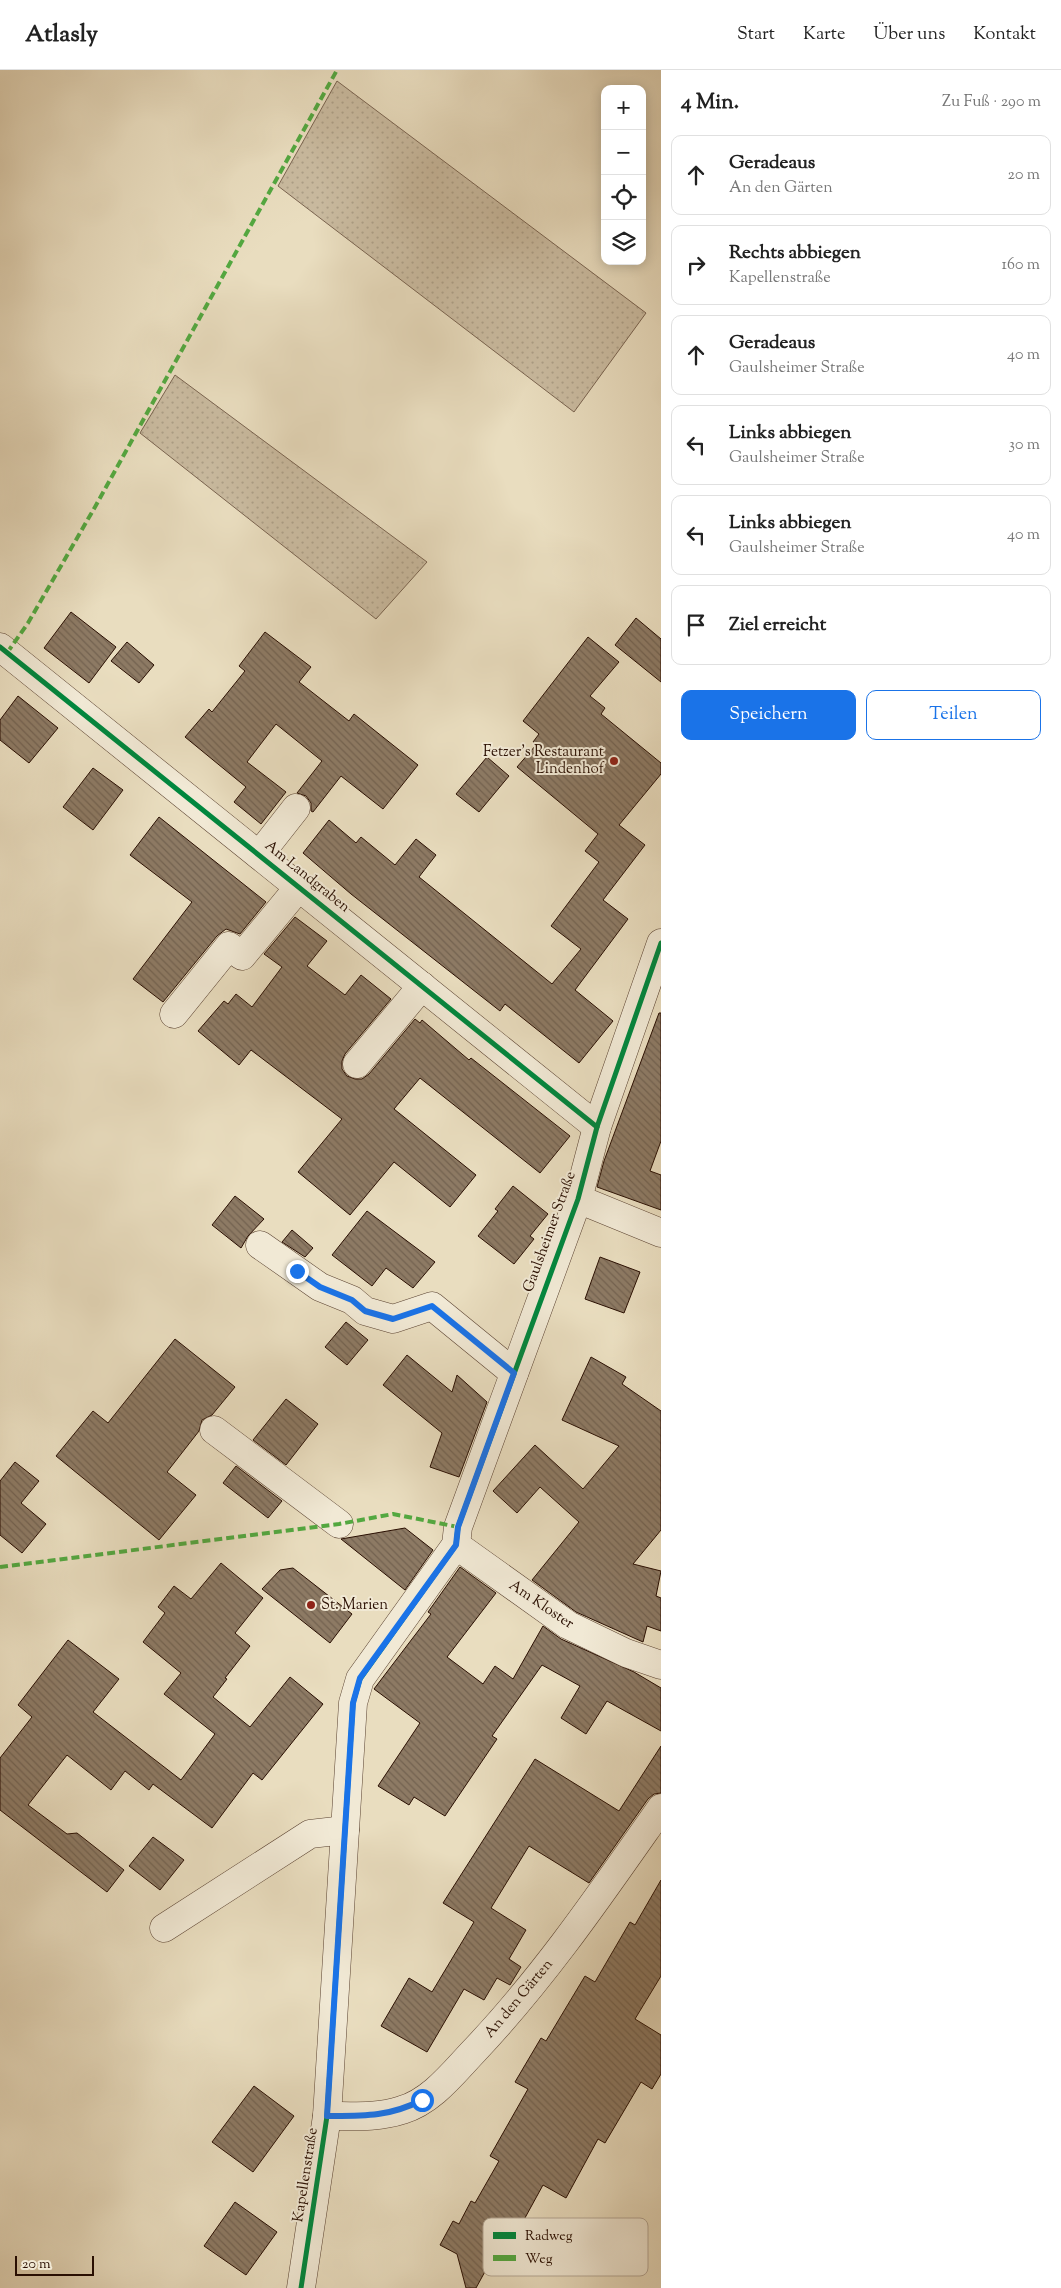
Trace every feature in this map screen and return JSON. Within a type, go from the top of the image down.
[{"type":"street","name":"Am Landgraben","points":[[0,648],[597,1127]]},
{"type":"street","name":"Am Landgraben","points":[[259,855],[296,808]]},
{"type":"street","name":"Am Landgraben","points":[[174,1014],[229,946],[242,956],[299,887]]},
{"type":"street","name":"Gaulsheimer Straße","points":[[457,1536],[578,1199],[597,1127],[661,943]]},
{"type":"street","points":[[357,1064],[422,986]]},
{"type":"street","points":[[578,1199],[661,1233]]},
{"type":"street","points":[[260,1245],[320,1287],[352,1300],[365,1311],[393,1319],[432,1306],[514,1373]]},
{"type":"street","points":[[214,1430],[339,1524]]},
{"type":"street","name":"Am Kloster","points":[[457,1536],[568,1625],[626,1653],[661,1665]]},
{"type":"street","name":"Kapellenstraße","points":[[301,2288],[327,2116],[353,1703],[358,1684],[457,1536]]},
{"type":"street","name":"An den Gärten","points":[[327,2116],[378,2116],[403,2110],[439,2088],[501,2022],[573,1934],[661,1808]]},
{"type":"street","points":[[164,1928],[310,1834],[345,1830]]},
{"type":"shaded area","points":[[337,81],[646,313],[574,412],[278,186]]},
{"type":"shaded area","points":[[175,375],[427,562],[376,619],[140,433]]},
{"type":"building","points":[[71,612],[116,647],[89,683],[44,648]]},
{"type":"building","points":[[636,618],[661,639],[661,682],[615,645]]},
{"type":"building","points":[[265,632],[311,667],[299,682],[349,721],[354,714],[418,765],[383,809],[341,776],[313,812],[311,811],[311,803],[306,796],[297,793],[322,761],[276,724],[247,762],[286,792],[261,824],[234,802],[246,787],[185,737],[209,709],[212,712],[245,671],[239,666]]},
{"type":"building","points":[[588,637],[619,662],[590,696],[605,708],[601,714],[661,763],[661,774],[619,825],[645,845],[603,900],[628,919],[575,990],[613,1021],[579,1063],[505,1004],[500,1011],[351,894],[303,853],[329,820],[356,843],[361,837],[395,865],[416,839],[436,855],[419,877],[552,984],[581,949],[551,926],[599,862],[585,851],[598,834],[517,767],[536,745],[533,742],[539,734],[523,721]]},
{"type":"building","points":[[127,642],[154,665],[139,683],[111,661]]},
{"type":"building","points":[[18,696],[58,728],[29,763],[0,740],[0,720]]},
{"type":"building","points":[[487,757],[509,776],[479,812],[456,794]]},
{"type":"building","points":[[93,768],[123,790],[93,830],[63,807]]},
{"type":"building","points":[[159,817],[266,902],[240,934],[226,929],[217,936],[163,1002],[133,979],[192,902],[130,855]]},
{"type":"building","points":[[295,917],[327,941],[307,966],[345,995],[361,975],[391,999],[345,1054],[342,1061],[342,1069],[347,1076],[362,1079],[369,1074],[415,1019],[420,1023],[422,1020],[469,1060],[471,1058],[570,1136],[540,1173],[420,1078],[394,1109],[476,1175],[450,1207],[394,1162],[350,1215],[298,1172],[342,1119],[251,1050],[239,1065],[198,1031],[224,1001],[228,1004],[236,994],[252,1007],[282,967],[264,954]]},
{"type":"building","points":[[659,1013],[661,1013],[661,1141],[650,1171],[661,1175],[661,1210],[597,1187],[604,1161]]},
{"type":"building","points":[[513,1186],[548,1214],[530,1236],[534,1239],[514,1264],[478,1236],[498,1211],[495,1209]]},
{"type":"building","points":[[235,1196],[264,1219],[248,1236],[241,1248],[212,1225]]},
{"type":"building","points":[[367,1211],[435,1262],[413,1288],[386,1268],[372,1286],[332,1255]]},
{"type":"building","points":[[292,1230],[313,1248],[305,1257],[282,1242]]},
{"type":"building","points":[[600,1257],[640,1272],[624,1313],[585,1299]]},
{"type":"building","points":[[346,1322],[368,1340],[347,1365],[325,1347]]},
{"type":"building","points":[[175,1339],[235,1387],[212,1415],[202,1420],[199,1431],[167,1472],[196,1495],[159,1540],[56,1456],[93,1411],[108,1423]]},
{"type":"building","points":[[407,1355],[452,1392],[457,1375],[487,1402],[459,1477],[430,1467],[442,1433],[383,1385]]},
{"type":"building","points":[[591,1357],[626,1377],[622,1384],[661,1411],[661,1530],[633,1564],[661,1571],[656,1596],[661,1598],[661,1631],[647,1626],[643,1642],[576,1612],[532,1580],[579,1522],[540,1487],[517,1513],[493,1491],[535,1445],[583,1489],[619,1446],[562,1420]]},
{"type":"building","points":[[286,1399],[318,1424],[286,1465],[253,1440]]},
{"type":"building","points":[[15,1462],[39,1481],[21,1503],[46,1524],[22,1553],[0,1535],[0,1481]]},
{"type":"building","points":[[236,1466],[282,1501],[268,1518],[223,1483]]},
{"type":"building","points":[[405,1528],[433,1550],[405,1590],[341,1539]]},
{"type":"building","points":[[221,1563],[263,1598],[235,1633],[250,1646],[213,1697],[250,1727],[290,1677],[323,1704],[262,1780],[253,1773],[212,1828],[153,1784],[149,1790],[125,1771],[111,1790],[67,1755],[28,1805],[67,1834],[77,1833],[124,1870],[107,1892],[0,1810],[0,1758],[32,1717],[18,1705],[68,1640],[119,1679],[93,1712],[181,1780],[215,1734],[164,1694],[181,1673],[143,1642],[165,1613],[158,1607],[174,1586],[191,1599]]},
{"type":"building","points":[[460,1567],[496,1593],[447,1657],[483,1684],[495,1666],[513,1679],[543,1626],[561,1639],[634,1672],[661,1688],[661,1731],[607,1701],[586,1734],[561,1718],[580,1686],[542,1665],[492,1736],[497,1739],[445,1816],[414,1797],[409,1805],[378,1786],[420,1723],[374,1689],[431,1614],[428,1612]]},
{"type":"building","name":"St. Marien","points":[[293,1568],[352,1614],[330,1643],[262,1589],[280,1570]]},
{"type":"building","points":[[661,1746],[661,1793],[654,1794],[648,1799],[589,1883],[529,1846],[491,1908],[526,1930],[509,1959],[521,1967],[510,1985],[497,1978],[484,2000],[464,1989],[427,2052],[381,2026],[409,1978],[432,1992],[474,1922],[443,1903],[535,1759],[619,1811]]},
{"type":"building","points":[[153,1837],[184,1860],[160,1890],[129,1866]]},
{"type":"building","points":[[661,1880],[661,1976],[635,2019],[661,2035],[661,2074],[652,2089],[641,2082],[605,2143],[598,2139],[566,2198],[543,2185],[525,2218],[483,2218],[483,2275],[476,2288],[466,2288],[457,2254],[440,2245],[453,2221],[459,2224],[471,2201],[475,2203],[499,2161],[490,2156],[528,2089],[515,2082],[541,2038],[546,2041],[585,1976],[595,1982],[630,1922],[635,1925]]},
{"type":"building","points":[[254,2086],[294,2116],[253,2172],[212,2142]]},
{"type":"building","points":[[235,2202],[277,2232],[246,2275],[204,2246]]},
{"type":"marked path","points":[[7,653],[28,623],[95,507],[337,70]]},
{"type":"marked path","points":[[0,1567],[339,1524],[393,1514],[458,1527]]},
{"type":"cycle path","points":[[0,647],[597,1127]]},
{"type":"cycle path","points":[[301,2288],[327,2116],[353,1703],[360,1679],[456,1545],[458,1527],[578,1199],[597,1127],[661,943]]},
{"type":"place","name":"Fetzer's Restaurant Lindenhof","points":[[614,761]]},
{"type":"place","name":"St. Marien","points":[[311,1605]]},
{"type":"route","points":[[297,1271],[320,1287],[352,1300],[365,1311],[393,1319],[432,1306],[514,1373],[458,1527],[456,1545],[360,1678],[353,1703],[327,2116],[378,2116],[403,2110],[422,2100]]}]
